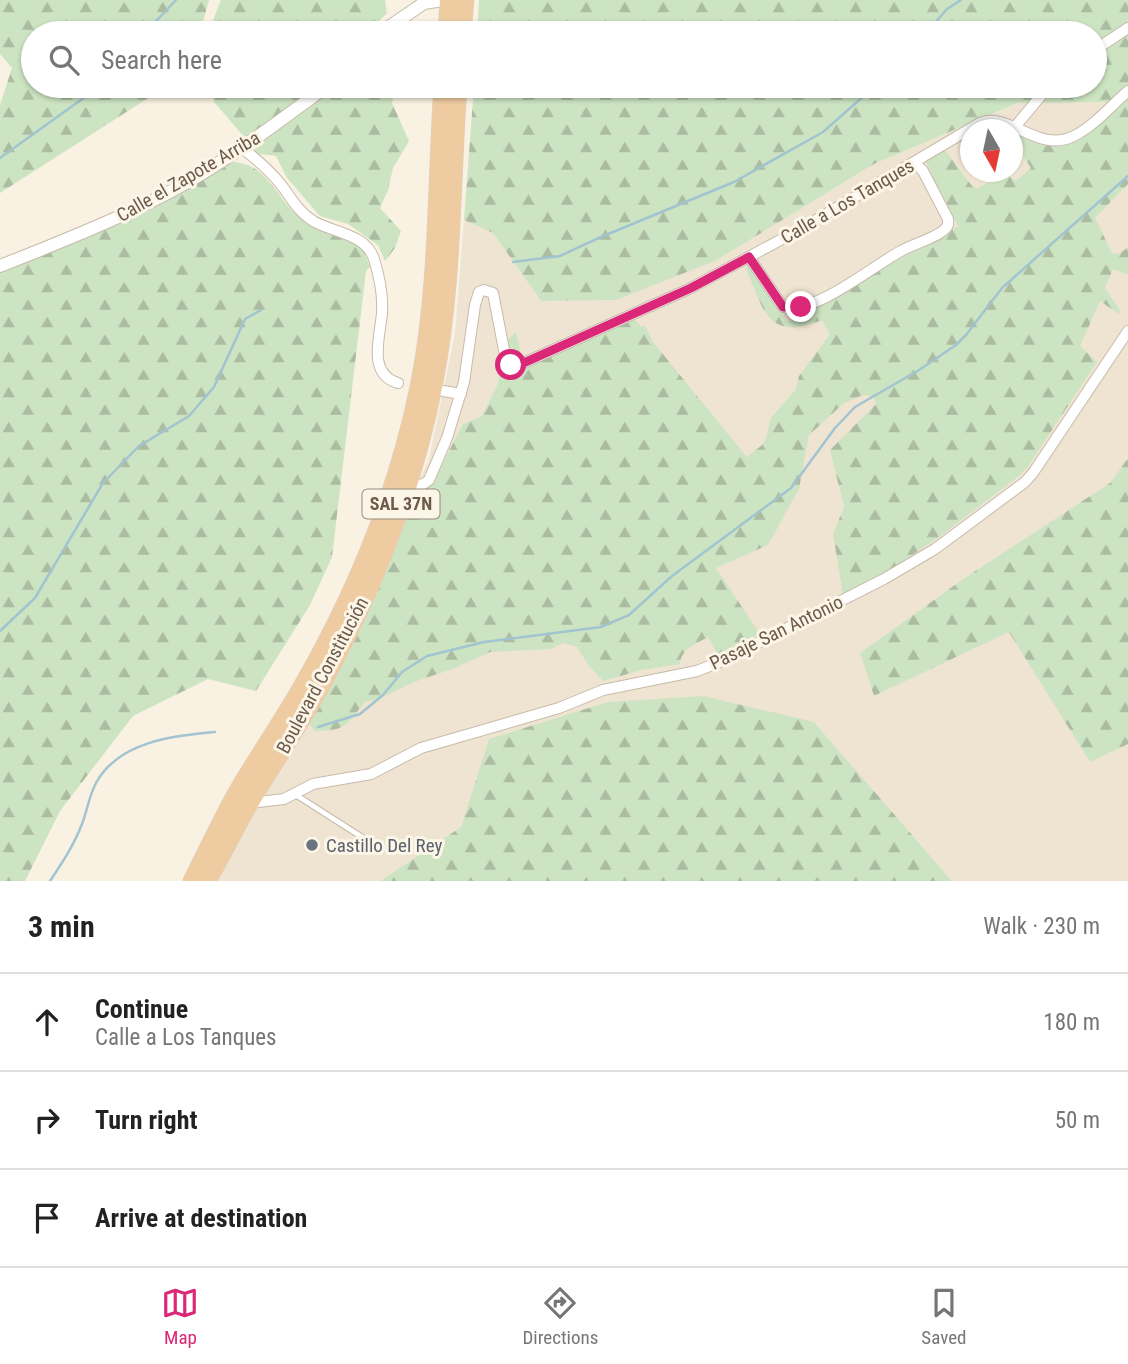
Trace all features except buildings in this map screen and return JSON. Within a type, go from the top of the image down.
[{"type":"highway","points":[[448,21],[449,0]]},
{"type":"highway","points":[[463,21],[465,0]]},
{"type":"highway","name":"Boulevard Constitución","points":[[192,881],[236,796],[322,648],[365,561],[391,490],[420,382],[428,329],[442,98]]},
{"type":"highway","name":"Boulevard Constitución","points":[[207,881],[321,685],[349,630],[370,585],[408,483],[428,410],[444,323],[457,98]]},
{"type":"street","points":[[398,21],[424,3],[443,0]]},
{"type":"street","points":[[1107,42],[1128,28]]},
{"type":"street","name":"Calle a Los Tanques","points":[[1023,131],[1046,140],[1066,139],[1087,128],[1128,91]]},
{"type":"street","name":"Calle el Zapote Arriba","points":[[0,266],[150,202],[242,148],[311,98]]},
{"type":"street","points":[[1022,119],[1039,98]]},
{"type":"street","name":"Calle a Los Tanques","points":[[461,394],[476,298],[484,290],[492,293],[496,303],[508,361],[511,365],[519,365],[691,288],[960,136]]},
{"type":"street","points":[[242,148],[279,182],[288,198],[304,215],[314,222],[355,238],[370,250],[376,265],[382,305],[378,360],[383,373],[391,381],[398,383]]},
{"type":"street","points":[[749,257],[783,307],[794,309],[829,295],[901,250],[944,230],[948,219],[923,171],[914,162]]},
{"type":"street","name":"Pasaje San Antonio","points":[[250,803],[284,799],[313,784],[371,774],[421,748],[547,712],[603,690],[722,662],[884,579],[935,549],[1024,482],[1128,331]]},
{"type":"street","points":[[408,483],[422,485],[429,480],[447,438],[461,394],[443,391]]},
{"type":"lane","points":[[296,795],[379,848]]},
{"type":"shaded area","points":[[1128,95],[1128,458],[1110,483],[966,577],[860,653],[874,696],[1009,631],[1090,762],[1128,744],[1128,881],[952,881],[814,722],[490,739],[461,827],[380,881],[199,881],[526,378],[516,333],[503,344],[498,383],[469,443],[445,474],[420,480],[429,459],[455,334],[464,220],[493,233],[541,301],[717,260],[874,164],[960,128],[960,182],[1023,182],[1023,119],[981,119],[1019,103],[1116,102]],"holes":[[[1116,261],[1060,389],[894,386]]]},
{"type":"green space","points":[[0,0],[209,0],[203,21],[21,21],[21,98],[148,98],[0,193],[0,105],[12,68],[0,54]]},
{"type":"green space","points":[[221,0],[385,0],[387,13],[379,21],[213,21]]},
{"type":"green space","points":[[479,0],[1128,0],[1128,184],[1095,218],[1112,253],[1119,254],[1128,247],[1128,275],[1113,269],[1105,288],[1120,310],[1119,314],[1100,301],[1080,346],[1097,362],[1027,468],[939,537],[844,601],[833,534],[844,507],[830,450],[876,404],[874,397],[863,395],[844,403],[809,435],[799,489],[768,545],[716,568],[760,634],[718,655],[708,637],[686,651],[680,664],[642,670],[603,681],[577,647],[563,643],[551,649],[490,652],[379,699],[365,702],[349,721],[339,728],[315,731],[308,722],[391,552],[420,480],[436,476],[463,424],[482,416],[498,383],[503,344],[516,332],[524,366],[634,318],[641,327],[645,326],[653,342],[747,457],[762,445],[767,436],[770,419],[796,389],[799,376],[830,334],[822,320],[790,327],[770,318],[758,298],[746,269],[747,264],[787,322],[958,226],[925,161],[945,150],[960,170],[960,182],[969,182],[977,189],[988,182],[1023,182],[1023,175],[1031,168],[1023,156],[1023,136],[1050,146],[1069,143],[1086,132],[1116,102],[1018,103],[980,119],[960,119],[960,128],[874,164],[717,260],[616,300],[541,301],[493,233],[464,220],[473,98],[1107,98],[1107,21],[478,21]]},
{"type":"green space","points":[[213,98],[302,98],[246,139]]},
{"type":"green space","points":[[322,98],[393,98],[392,103],[409,141],[393,168],[380,208],[401,231],[395,248],[385,261],[378,245],[348,224],[320,216],[287,178],[276,156],[253,153],[260,142],[281,124]]},
{"type":"green space","points":[[233,162],[245,164],[264,176],[302,219],[362,246],[370,267],[366,271],[332,557],[310,605],[256,691],[208,679],[133,716],[60,811],[25,881],[0,881],[0,271],[179,193]]},
{"type":"green space","points":[[1128,458],[1128,744],[1090,762],[1009,632],[874,696],[860,653],[966,577],[1110,483]]},
{"type":"green space","points":[[703,696],[814,722],[952,881],[380,881],[461,827],[489,739],[608,702]]},
{"type":"waterway","points":[[156,21],[176,0]]},
{"type":"waterway","points":[[936,21],[947,9],[961,0]]},
{"type":"waterway","points":[[0,158],[84,98]]},
{"type":"waterway","points":[[513,262],[560,256],[734,182],[823,132],[861,98]]},
{"type":"waterway","points":[[318,727],[360,714],[383,695],[402,672],[427,656],[484,642],[601,627],[629,615],[672,576],[791,488],[835,428],[855,407],[956,345],[1002,288],[1128,176]]},
{"type":"waterway","points":[[0,631],[35,598],[103,483],[139,446],[189,416],[214,387],[245,319],[261,310]]},
{"type":"waterway","points":[[50,881],[75,839],[96,783],[118,758],[148,743],[215,732]]},
{"type":"place","name":"Castillo Del Rey","points":[[312,845]]},
{"type":"route","points":[[511,365],[519,365],[691,288],[749,257],[783,307],[801,307]]}]
